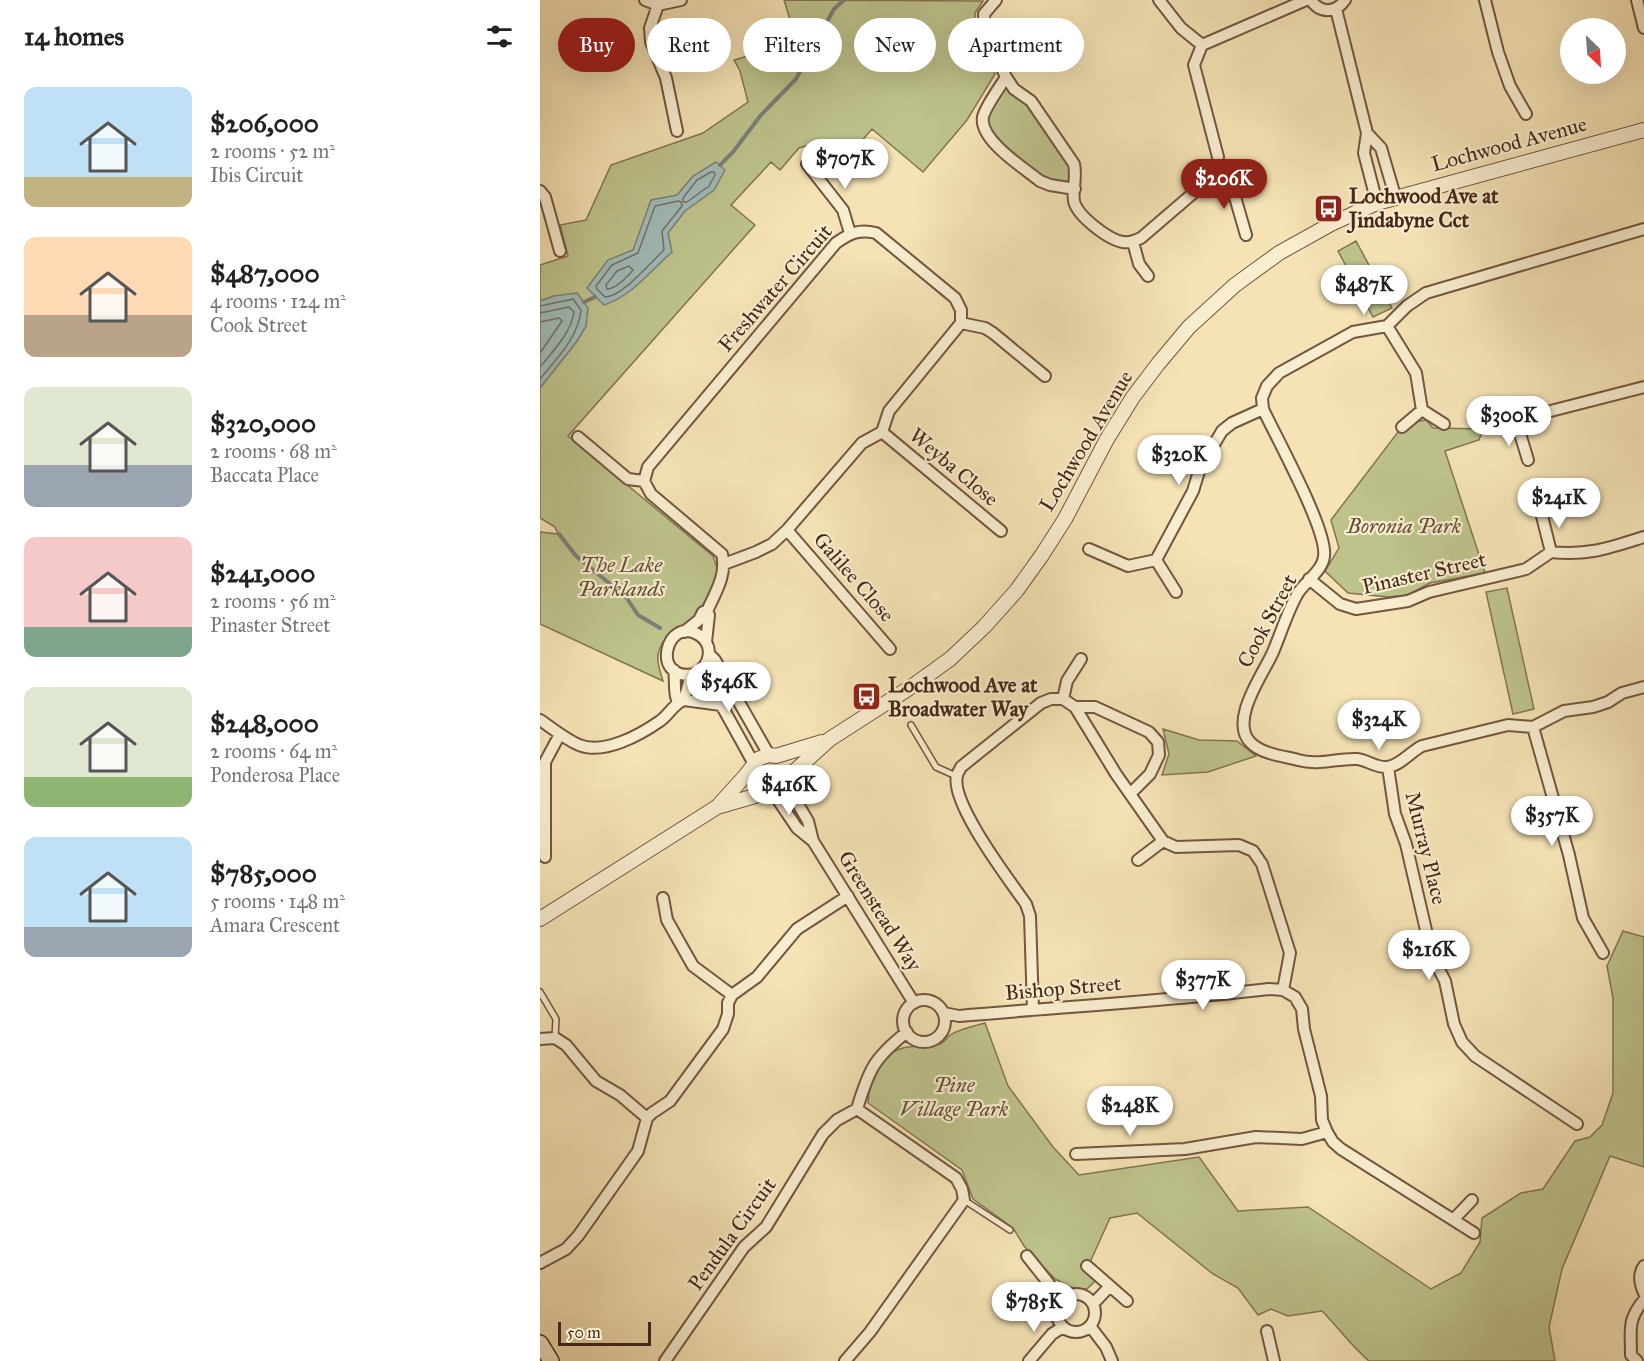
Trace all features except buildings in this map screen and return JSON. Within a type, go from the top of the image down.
[{"type":"main road","points":[[540,1343],[551,1361]]},
{"type":"street","points":[[645,0],[658,4],[681,0]]},
{"type":"street","points":[[996,0],[984,14],[985,32],[1006,77],[1014,89],[1031,101],[1074,164],[1077,175],[1074,199],[1077,211],[1085,220],[1121,242],[1133,242],[1141,238],[1212,177],[1217,168],[1218,157],[1194,64],[1202,45],[1306,0]]},
{"type":"street","points":[[1159,0],[1181,28],[1202,45]]},
{"type":"street","points":[[1311,0],[1321,9],[1336,9],[1345,0]]},
{"type":"street","points":[[1485,0],[1498,52],[1510,86],[1526,114]]},
{"type":"street","points":[[1637,0],[1644,28]]},
{"type":"street","points":[[658,4],[650,28],[651,42],[666,78],[677,131]]},
{"type":"street","points":[[1336,9],[1366,133],[1364,153],[1377,203]]},
{"type":"street","points":[[1006,77],[983,116],[983,129],[990,139],[1040,181],[1075,189]]},
{"type":"street","name":"Lochwood Avenue","points":[[542,917],[717,807],[779,789],[830,739],[950,659],[984,627],[1017,590],[1042,555],[1065,519],[1107,439],[1133,397],[1158,364],[1189,327],[1235,285],[1279,253],[1331,224],[1395,196],[1644,130]]},
{"type":"street","points":[[1366,133],[1381,148],[1395,196]]},
{"type":"street","points":[[807,164],[843,210],[850,233]]},
{"type":"street","points":[[1212,177],[1234,197],[1246,235]]},
{"type":"street","points":[[540,191],[545,197],[560,251]]},
{"type":"street","points":[[1089,549],[1128,567],[1156,560],[1193,491],[1200,468],[1222,431],[1232,423],[1263,409],[1262,398],[1267,386],[1279,373],[1353,332],[1387,326],[1407,306],[1426,293],[1644,229]]},
{"type":"street","name":"Freshwater Circuit","points":[[644,481],[648,466],[837,243],[850,233],[863,230],[876,233],[955,298],[961,310],[961,323]]},
{"type":"street","points":[[1133,242],[1139,264],[1149,276]]},
{"type":"street","points":[[724,564],[756,552],[772,543],[787,530],[862,443],[882,432],[889,411],[961,323],[985,328],[993,333],[1045,376]]},
{"type":"street","points":[[1387,326],[1416,373],[1422,410],[1444,424]]},
{"type":"street","points":[[1493,427],[1518,427],[1539,414],[1644,387]]},
{"type":"street","name":"Cook Street","points":[[1263,409],[1320,528],[1324,555],[1320,566],[1298,593],[1267,665],[1251,690],[1246,708],[1244,730],[1250,743],[1263,751],[1318,764],[1358,759],[1388,767]]},
{"type":"street","points":[[1402,427],[1422,410]]},
{"type":"street","points":[[1518,427],[1528,460]]},
{"type":"street","name":"Weyba Close","points":[[882,432],[1001,531]]},
{"type":"street","points":[[578,437],[628,479],[644,481],[651,494],[722,554],[723,576],[707,611],[703,612],[699,620],[684,632],[673,638],[667,648],[667,660],[674,670],[676,680],[675,698],[681,701],[721,705]]},
{"type":"street","points":[[1541,512],[1551,552],[1576,555],[1644,537]]},
{"type":"street","name":"Galilee Close","points":[[787,530],[891,650]]},
{"type":"street","name":"Pinaster Street","points":[[1310,579],[1340,604],[1356,609],[1408,602],[1429,592],[1526,569],[1551,552]]},
{"type":"street","points":[[1156,560],[1176,591]]},
{"type":"street","points":[[540,720],[579,745],[596,748],[607,747],[655,725],[681,701],[693,674],[705,666],[709,654],[706,642],[709,615],[707,611]]},
{"type":"street","points":[[684,632],[696,634],[706,642]]},
{"type":"street","points":[[709,654],[716,660],[773,756],[786,765],[786,780]]},
{"type":"street","points":[[1063,699],[1067,681],[1081,660]]},
{"type":"street","points":[[674,670],[682,674],[693,674],[713,690],[752,766],[754,783],[759,789],[769,791]]},
{"type":"street","points":[[1388,767],[1398,764],[1413,750],[1422,746],[1508,725],[1533,727],[1564,711],[1593,707],[1608,702],[1622,693],[1644,687]]},
{"type":"street","points":[[1033,1010],[1030,916],[1026,904],[970,822],[957,786],[956,776],[961,767],[1041,703],[1051,699],[1063,699],[1075,707],[1163,841],[1176,847],[1239,845],[1253,850],[1262,864],[1290,953],[1282,990],[1295,997],[1302,1009],[1304,1029],[1321,1096],[1322,1120],[1327,1132],[1341,1149],[1474,1233]]},
{"type":"street","points":[[1075,707],[1095,707],[1149,732],[1158,742],[1159,754],[1150,774],[1130,794]]},
{"type":"street","points":[[1533,727],[1569,855],[1583,918],[1603,953]]},
{"type":"street","points":[[545,857],[545,762],[560,734]]},
{"type":"street","name":"Lochwood Avenue","points":[[717,807],[758,759],[830,739]]},
{"type":"street","name":"Murray Place","points":[[1388,767],[1395,814],[1406,844],[1432,956],[1445,981],[1454,1024],[1462,1042],[1475,1056],[1577,1124]]},
{"type":"street","name":"Greenstead Way","points":[[786,780],[808,821],[813,841],[914,1002]]},
{"type":"street","name":"Greenstead Way","points":[[769,791],[797,828],[813,841]]},
{"type":"street","points":[[1138,861],[1163,841]]},
{"type":"street","points":[[540,1263],[560,1253],[578,1236],[638,1151],[647,1118],[670,1101],[723,1029],[728,1014],[728,1003],[732,995],[757,977],[797,929],[848,896]]},
{"type":"street","points":[[663,898],[667,920],[693,966],[732,995]]},
{"type":"street","name":"Bishop Street","points":[[944,1013],[959,1016],[1130,1001],[1173,1000],[1269,989],[1282,990]]},
{"type":"street","points":[[928,1000],[944,1013],[944,1028],[934,1040],[919,1041],[907,1032],[903,1024],[904,1016],[907,1008],[914,1002],[928,1000]]},
{"type":"street","points":[[845,1361],[870,1332],[964,1200],[962,1189],[956,1178],[857,1108],[866,1078],[883,1052],[907,1032]]},
{"type":"street","points":[[540,1039],[555,1038],[566,1045],[596,1082],[620,1095],[647,1118]]},
{"type":"street","name":"Pendula Circuit","points":[[665,1361],[744,1247],[766,1227],[823,1134],[837,1120],[857,1108]]},
{"type":"street","points":[[1076,1154],[1185,1149],[1256,1137],[1302,1139],[1327,1132]]},
{"type":"street","points":[[1454,1219],[1472,1200]]},
{"type":"street","points":[[1027,1256],[1062,1300]]},
{"type":"street","points":[[1087,1266],[1127,1301]]},
{"type":"street","points":[[1644,1266],[1640,1271],[1644,1293]]},
{"type":"street","points":[[1093,1304],[1110,1286]]},
{"type":"street","points":[[1073,1294],[1079,1294],[1093,1304],[1095,1318],[1090,1326],[1080,1332],[1063,1327],[1057,1313],[1062,1300],[1073,1294]]},
{"type":"street","points":[[1637,1361],[1631,1355],[1631,1323],[1633,1312],[1644,1300]]},
{"type":"street","points":[[1090,1326],[1106,1347],[1112,1361]]},
{"type":"street","points":[[1029,1361],[1052,1334],[1063,1327]]},
{"type":"street","points":[[1267,1331],[1274,1361]]},
{"type":"lane","points":[[911,724],[936,767],[956,776]]},
{"type":"lane","points":[[540,992],[556,1019],[555,1038]]},
{"type":"lane","points":[[964,1200],[1010,1230]]},
{"type":"green space","name":"The Lake Parklands","points":[[784,0],[983,1],[975,13],[975,18],[948,18],[948,72],[994,72],[995,74],[967,120],[923,172],[872,129],[833,174],[809,145],[799,148],[780,170],[771,162],[731,205],[755,225],[568,436],[713,556],[717,568],[716,576],[705,601],[690,623],[667,638],[660,648],[658,660],[663,681],[540,624],[540,532],[558,534],[555,527],[540,518],[540,388],[586,326],[554,296],[540,301],[540,265],[568,256],[560,225],[586,220],[611,165],[703,133],[748,102],[740,71],[734,60],[743,57],[743,72],[842,72],[842,18],[790,18]]},
{"type":"green space","points":[[1006,77],[1031,101],[1074,164],[1075,189],[1050,185],[990,139],[983,116]]},
{"type":"green space","points":[[1356,241],[1392,308],[1373,317],[1338,251]]},
{"type":"green space","name":"Boronia Park","points":[[1426,420],[1433,428],[1483,429],[1479,440],[1445,451],[1485,573],[1430,583],[1408,595],[1388,597],[1348,593],[1325,571],[1339,548],[1331,520],[1398,432],[1414,422]]},
{"type":"green space","points":[[1507,588],[1534,709],[1513,714],[1486,592]]},
{"type":"green space","points":[[1163,729],[1199,740],[1237,741],[1256,756],[1208,772],[1162,775],[1169,754]]},
{"type":"green space","name":"Pine Village Park","points":[[1623,931],[1644,937],[1644,1167],[1610,1156],[1562,1269],[1549,1327],[1555,1361],[1369,1361],[1322,1311],[1288,1316],[1271,1309],[1258,1315],[1238,1288],[1213,1274],[1137,1213],[1110,1218],[1091,1260],[1095,1281],[1087,1289],[1073,1288],[1055,1279],[1024,1246],[1013,1228],[973,1199],[962,1170],[868,1103],[877,1070],[882,1062],[895,1051],[907,1047],[940,1044],[954,1033],[985,1023],[1008,1086],[1053,1147],[1079,1175],[1199,1157],[1238,1211],[1308,1207],[1431,1289],[1461,1273],[1480,1242],[1482,1218],[1521,1193],[1543,1189],[1575,1141],[1590,1137],[1602,1125],[1613,1093],[1613,998],[1607,966]]},
{"type":"water","points":[[716,162],[725,170],[714,190],[685,211],[668,233],[672,252],[632,289],[604,305],[587,288],[608,260],[633,250],[651,200],[677,195],[693,176]]},
{"type":"water","points":[[577,293],[588,308],[586,326],[540,388],[540,301],[554,296]]},
{"type":"waterway","points":[[720,165],[733,152],[761,115],[796,79],[834,9],[844,0]]},
{"type":"waterway","points":[[584,302],[595,297]]},
{"type":"waterway","points":[[559,534],[576,556],[626,597],[638,615],[660,628]]},
{"type":"place","name":"Lochwood Ave at Jindabyne Cct","points":[[1328,208]]},
{"type":"place","name":"Lochwood Ave at Broadwater Way","points":[[867,697]]}]
